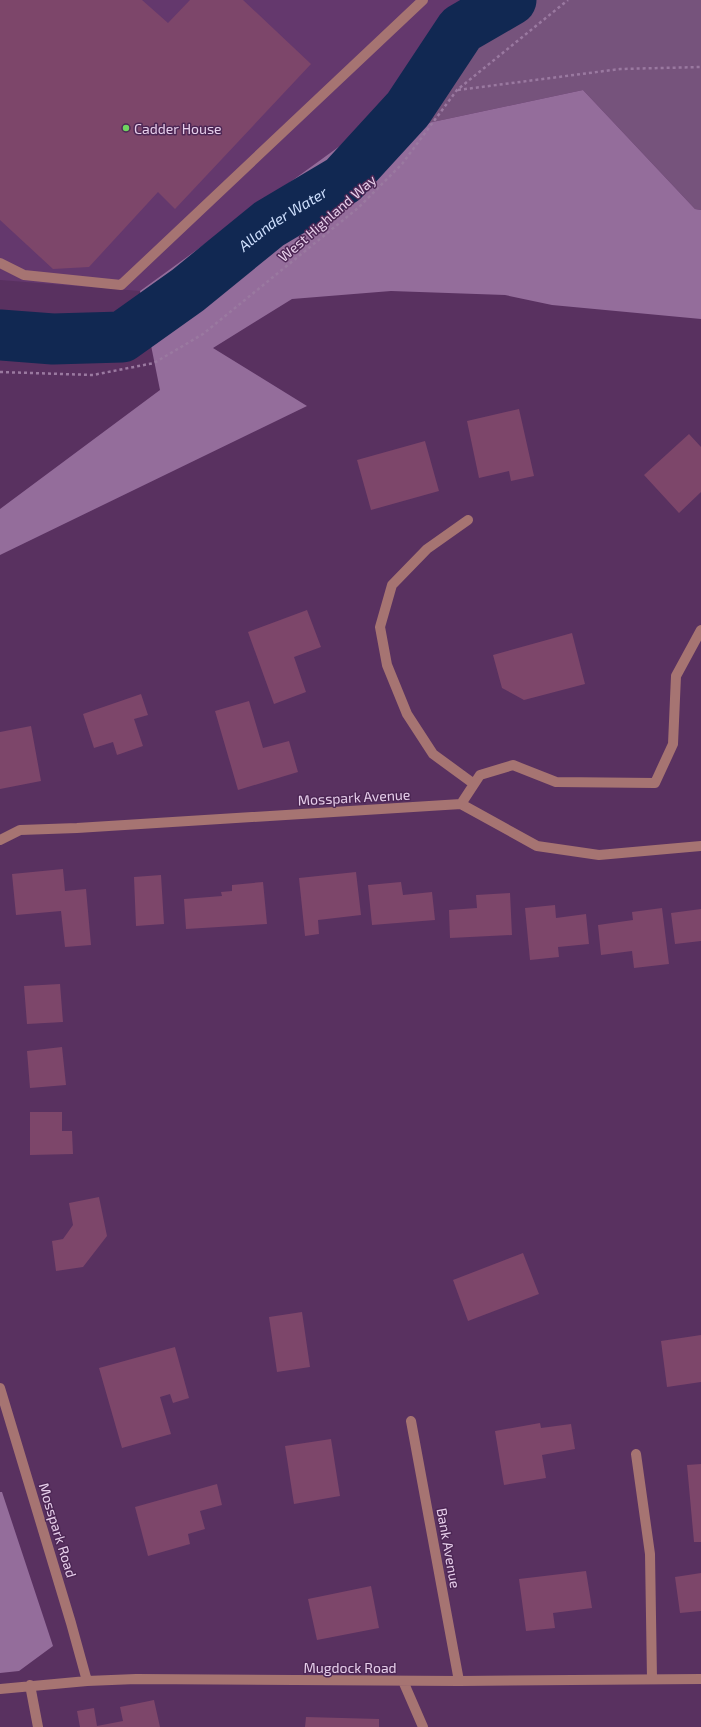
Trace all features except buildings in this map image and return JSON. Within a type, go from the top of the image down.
[{"type":"street","points":[[0,263],[24,275],[121,285],[423,0]]},
{"type":"street","points":[[468,520],[427,549],[392,585],[380,627],[387,665],[407,714],[433,754],[474,784]]},
{"type":"street","points":[[701,630],[676,676],[673,744],[655,783],[556,782],[513,765],[480,775],[461,804],[537,846],[599,855],[701,846]]},
{"type":"street","name":"Mosspark Avenue","points":[[0,840],[20,830],[84,828],[461,804]]},
{"type":"street","name":"Mosspark Road","points":[[0,1388],[69,1616],[87,1681]]},
{"type":"street","name":"Bank Avenue","points":[[411,1421],[459,1681]]},
{"type":"street","points":[[636,1454],[650,1554],[652,1679]]},
{"type":"street","name":"Mugdock Road","points":[[0,1689],[30,1685],[136,1679],[459,1681],[701,1679]]},
{"type":"street","points":[[403,1681],[423,1727]]},
{"type":"street","points":[[30,1685],[38,1727]]},
{"type":"path","name":"West Highland Way","points":[[0,372],[93,375],[154,364],[203,334],[358,208],[402,164],[457,90],[568,0]]},
{"type":"path","points":[[457,90],[620,69],[701,67]]},
{"type":"shaded area","name":"Cadder House","points":[[0,0],[481,0],[348,140],[140,291],[0,280]]},
{"type":"shaded area","points":[[481,0],[701,0],[701,210],[695,209],[583,90],[348,140]]},
{"type":"shaded area","points":[[583,90],[695,209],[701,210],[701,319],[552,305],[505,295],[391,291],[292,299],[213,348],[307,406],[0,555],[0,509],[160,390],[140,291],[348,140]]},
{"type":"shaded area","points":[[0,1492],[2,1492],[53,1646],[19,1671],[0,1673]]},
{"type":"waterway","name":"Allander Water","points":[[0,335],[53,339],[122,337],[188,290],[269,224],[343,180],[408,109],[461,29],[511,0]]},
{"type":"place","name":"Cadder House","points":[[126,128]]}]
